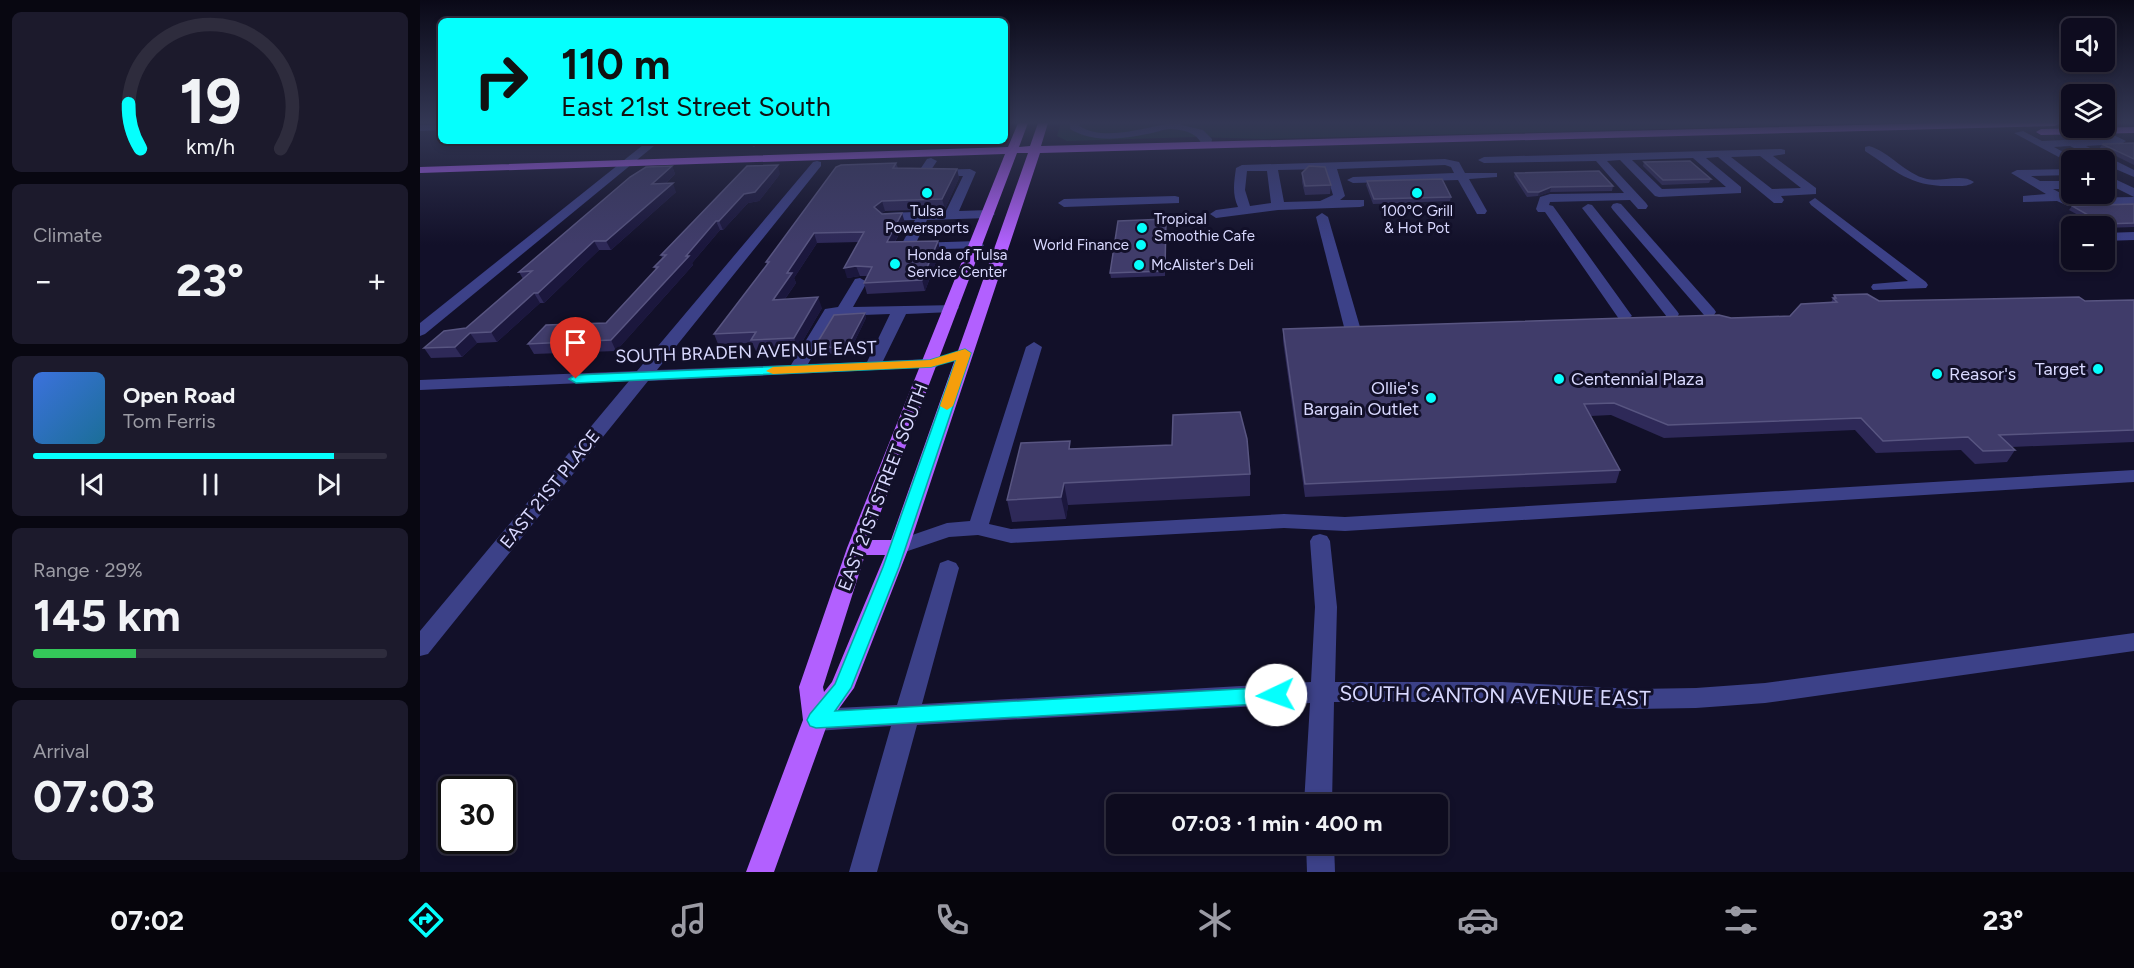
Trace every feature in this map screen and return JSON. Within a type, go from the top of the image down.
[{"type":"main road","points":[[422,171],[626,164],[648,167],[827,164]]},
{"type":"main road","name":"EAST 21ST STREET SOUTH","points":[[816,720],[811,687],[857,548],[931,364],[1007,164]]},
{"type":"main road","name":"EAST 21ST STREET SOUTH","points":[[760,872],[816,720],[842,688],[899,547],[1029,164]]},
{"type":"main road","points":[[931,364],[965,353]]},
{"type":"main road","points":[[857,548],[899,547]]},
{"type":"street","points":[[420,331],[626,164]]},
{"type":"street","name":"EAST 21ST PLACE","points":[[420,647],[818,164]]},
{"type":"street","points":[[929,164],[923,174],[970,172],[949,227]]},
{"type":"street","points":[[1246,210],[1240,201],[1239,178],[1242,168],[1392,164]]},
{"type":"street","points":[[1454,164],[1481,211]]},
{"type":"street","points":[[1353,180],[1462,176],[1489,168],[1571,164]]},
{"type":"street","points":[[1604,164],[1642,206]]},
{"type":"street","points":[[1630,164],[1672,206]]},
{"type":"street","points":[[1659,193],[1737,190],[1706,164]]},
{"type":"street","points":[[1733,164],[1780,202]]},
{"type":"street","points":[[1768,193],[1812,190],[1777,164]]},
{"type":"street","points":[[1892,164],[1915,179],[1931,183],[1968,182]]},
{"type":"street","points":[[2113,164],[2134,174]]},
{"type":"street","points":[[1323,211],[1339,196],[1330,165]]},
{"type":"street","points":[[1216,214],[1278,206],[1323,211],[1361,209],[1348,165]]},
{"type":"street","points":[[1272,167],[1278,206]]},
{"type":"street","points":[[2061,172],[2017,173],[2068,202],[2134,201]]},
{"type":"street","points":[[2039,186],[2061,185]]},
{"type":"street","points":[[2115,186],[2134,192]]},
{"type":"street","points":[[1624,316],[1545,209],[1544,200],[1633,196]]},
{"type":"street","points":[[2027,199],[2060,197]]},
{"type":"street","points":[[1064,203],[1175,200]]},
{"type":"street","points":[[1815,202],[1921,285],[1878,287]]},
{"type":"street","points":[[1617,207],[1709,312]]},
{"type":"street","points":[[1588,208],[1672,314]]},
{"type":"street","points":[[1323,211],[1352,327]]},
{"type":"street","points":[[923,216],[907,247],[949,227],[989,214]]},
{"type":"street","points":[[885,218],[923,216],[949,227],[976,245]]},
{"type":"street","points":[[2115,237],[2133,237]]},
{"type":"street","points":[[796,370],[860,282]]},
{"type":"street","points":[[837,312],[952,308]]},
{"type":"street","points":[[873,366],[900,310]]},
{"type":"street","points":[[978,528],[1034,346]]},
{"type":"street","name":"SOUTH BRADEN AVENUE EAST","points":[[420,385],[931,364]]},
{"type":"street","points":[[899,547],[947,530],[978,528],[1011,536],[1284,521],[1345,524],[2134,476]]},
{"type":"street","points":[[1318,794],[1326,607],[1320,541]]},
{"type":"street","points":[[863,872],[948,568]]},
{"type":"street","name":"SOUTH CANTON AVENUE EAST","points":[[816,720],[1322,693],[1502,692],[1635,699],[1719,696],[1765,693],[2134,642]]},
{"type":"street","points":[[1320,854],[1321,872]]},
{"type":"building","points":[[896,164],[893,168],[957,169],[942,199],[882,201],[874,207],[882,214],[902,213],[887,242],[938,241],[922,280],[864,283],[872,267],[844,268],[864,232],[814,233],[787,273],[792,273],[773,300],[818,297],[794,338],[751,340],[756,332],[714,334],[769,262],[766,262],[836,167]]},
{"type":"building","points":[[1646,164],[1693,164],[1711,179],[1663,180]]},
{"type":"building","points":[[778,165],[755,192],[744,194],[719,221],[716,221],[686,256],[689,256],[611,340],[528,344],[546,325],[606,323],[658,267],[654,267],[666,255],[661,255],[747,166]]},
{"type":"building","points":[[672,166],[652,184],[673,183],[606,241],[594,241],[538,293],[534,293],[491,332],[470,333],[455,347],[424,348],[444,331],[466,328],[532,271],[519,272],[630,177],[646,167]]},
{"type":"building","points":[[1309,166],[1325,167],[1331,185],[1305,186],[1302,173]]},
{"type":"building","points":[[1599,171],[1613,186],[1551,187],[1539,192],[1528,192],[1515,173]]},
{"type":"building","points":[[1442,179],[1451,197],[1374,199],[1367,181]]},
{"type":"building","points":[[2134,204],[2134,223],[2115,224],[2115,216],[2090,216],[2072,206]]},
{"type":"building","points":[[1166,219],[1165,271],[1110,273],[1118,221]]},
{"type":"building","points":[[1867,294],[1879,301],[2079,297],[2085,301],[2134,300],[2134,430],[1999,435],[2015,450],[1983,451],[1968,437],[1883,441],[1861,418],[1668,425],[1614,403],[1584,404],[1620,470],[1305,484],[1283,329],[1719,315],[1731,318],[1790,316],[1801,304],[1837,302],[1833,298],[1836,298],[1834,295]]},
{"type":"building","points":[[865,313],[847,347],[814,348],[834,315]]},
{"type":"building","points":[[1240,412],[1247,439],[1250,474],[1064,483],[1061,497],[1007,500],[1021,443],[1070,441],[1069,449],[1172,445],[1173,415]]},
{"type":"slow traffic","points":[[773,371],[931,364],[965,353],[947,406]]},
{"type":"place","name":"Tulsa Powersports","points":[[927,193]]},
{"type":"place","name":"100°C Grill & Hot Pot","points":[[1417,193]]},
{"type":"place","name":"Tropical Smoothie Cafe","points":[[1142,228]]},
{"type":"place","name":"World Finance","points":[[1141,245]]},
{"type":"place","name":"Honda of Tulsa Service Center","points":[[895,264]]},
{"type":"place","name":"McAlister's Deli","points":[[1139,265]]},
{"type":"place","name":"Target","points":[[2098,369]]},
{"type":"place","name":"Reasor's","points":[[1937,374]]},
{"type":"place","name":"Centennial Plaza","points":[[1559,379]]},
{"type":"place","name":"Ollie's Bargain Outlet","points":[[1431,398]]},
{"type":"route","points":[[576,379],[931,364],[965,353],[899,547],[842,688],[816,720],[1276,695]]}]
